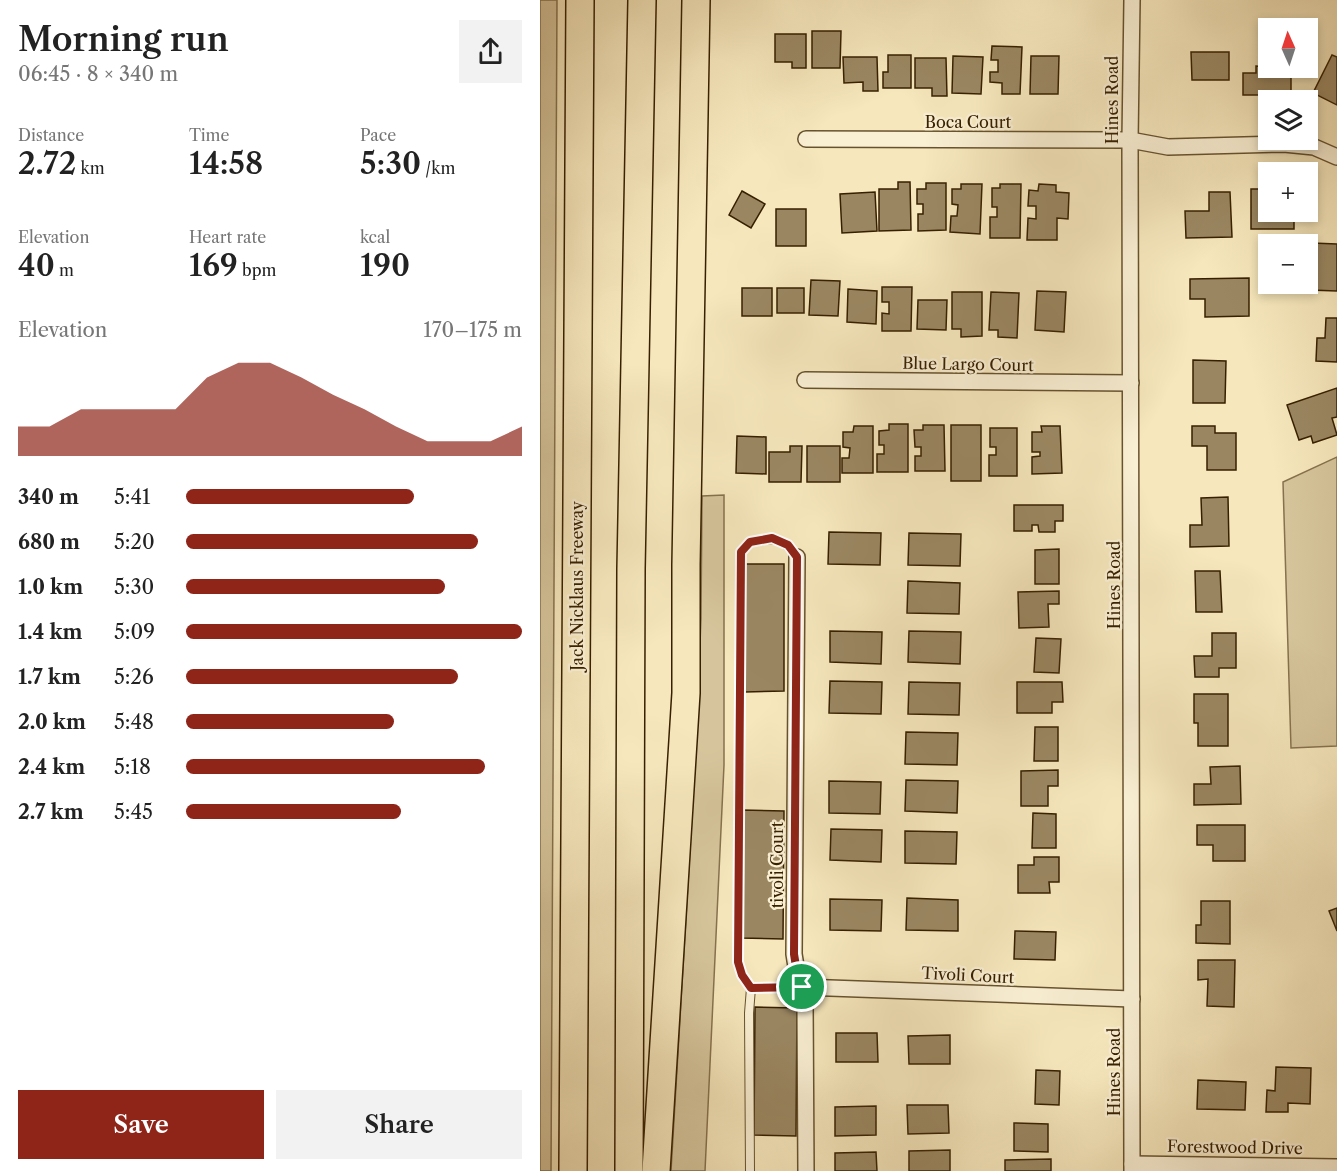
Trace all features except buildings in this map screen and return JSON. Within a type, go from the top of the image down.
[{"type":"highway","name":"Jack Nicklaus Freeway","points":[[573,1171],[580,0]]},
{"type":"highway","points":[[629,1171],[631,569],[642,0]]},
{"type":"highway","points":[[656,1171],[686,693],[686,566],[696,0]]},
{"type":"street","name":"Hines Road","points":[[1132,0],[1130,140],[1132,1167]]},
{"type":"street","name":"Boca Court","points":[[806,139],[1130,140],[1168,147],[1284,144],[1314,147],[1337,157]]},
{"type":"street","name":"Blue Largo Court","points":[[805,380],[1131,383]]},
{"type":"street","name":"tivoli Court","points":[[797,557],[794,954],[798,979],[806,1002],[806,1171]]},
{"type":"street","name":"Tivoli Court","points":[[802,987],[1132,999]]},
{"type":"street","name":"Forestwood Drive","points":[[1132,1167],[1337,1167]]},
{"type":"lane","points":[[750,1171],[749,1013],[751,988],[742,975],[738,962],[741,552],[750,542],[772,538],[788,545],[797,557]]},
{"type":"lane","points":[[751,988],[802,987]]},
{"type":"shaded area","points":[[540,0],[557,0],[551,1171],[540,1171]]},
{"type":"shaded area","points":[[1337,457],[1337,746],[1291,748],[1283,482]]},
{"type":"shaded area","points":[[724,495],[724,765],[705,1171],[671,1171],[696,748],[701,618],[702,496]]},
{"type":"route","points":[[772,538],[788,545],[797,557],[794,954],[798,979],[802,987],[751,988],[742,975],[738,962],[741,552],[750,542],[772,538]]}]
